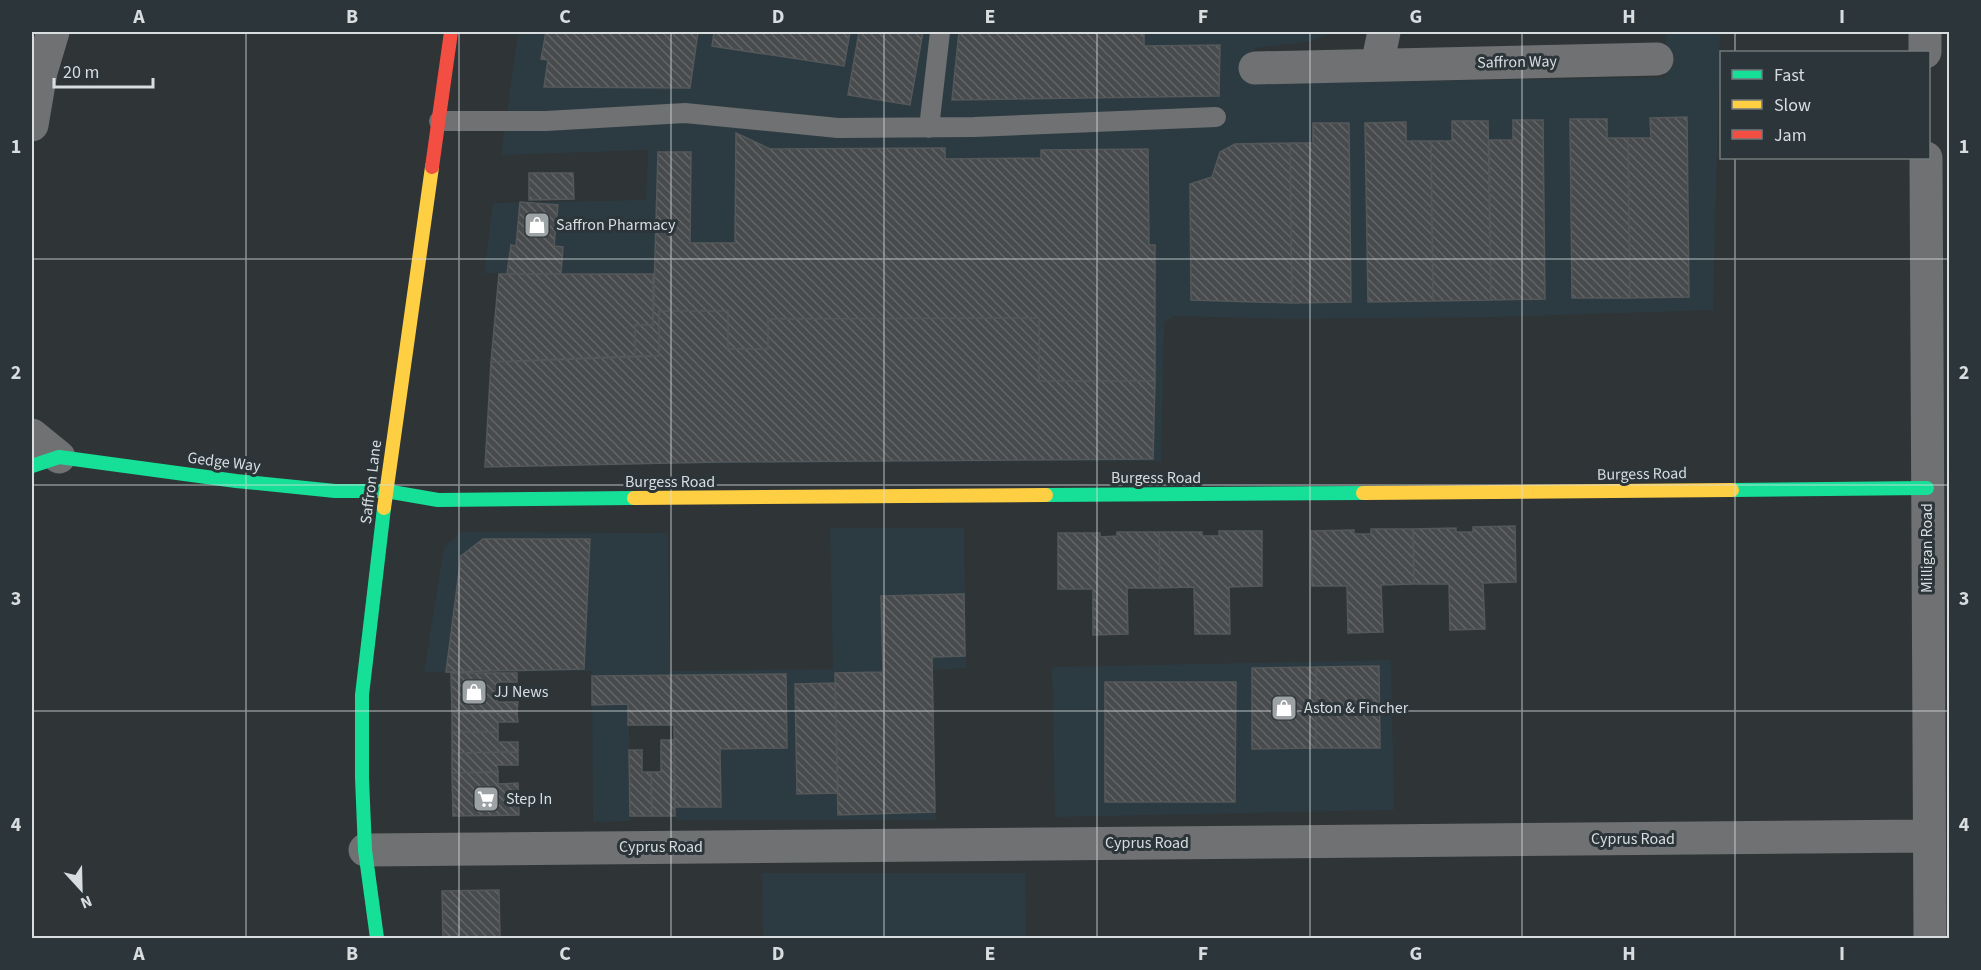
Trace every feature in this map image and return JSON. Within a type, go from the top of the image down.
[{"type":"street","points":[[32,126],[41,72],[53,32]]},
{"type":"street","name":"Saffron Lane","points":[[377,939],[365,850],[362,695],[386,491],[451,32]]},
{"type":"street","points":[[1377,65],[1384,32]]},
{"type":"street","points":[[1925,32],[1925,51]]},
{"type":"street","name":"Saffron Way","points":[[1255,68],[1657,59]]},
{"type":"street","name":"Milligan Road","points":[[1926,159],[1930,939]]},
{"type":"street","points":[[32,435],[45,462]]},
{"type":"street","name":"Gedge Way","points":[[45,462],[335,491],[386,491]]},
{"type":"street","name":"Burgess Road","points":[[386,491],[438,500],[1927,488]]},
{"type":"street","name":"Cyprus Road","points":[[365,850],[1928,836]]},
{"type":"lane","points":[[928,128],[940,32]]},
{"type":"lane","points":[[439,121],[546,121],[686,113],[838,128],[928,128],[1216,117]]},
{"type":"shaded area","points":[[518,32],[1336,32],[1307,42],[1254,48],[1254,84],[1665,77],[1666,32],[1720,32],[1713,310],[1497,317],[1287,319],[1173,316],[1164,323],[1161,461],[654,464],[657,274],[484,273],[493,203],[646,200],[648,150],[501,155]]},
{"type":"shaded area","points":[[830,528],[964,528],[966,668],[933,670],[936,820],[675,820],[674,725],[629,726],[630,821],[593,822],[592,671],[424,672],[444,547],[462,532],[668,533],[670,671],[833,669]]},
{"type":"shaded area","points":[[1391,660],[1394,810],[1055,817],[1052,667]]},
{"type":"shaded area","points":[[762,873],[1025,873],[1026,938],[763,938]]},
{"type":"building","points":[[546,32],[698,32],[690,88],[544,87],[548,60],[541,59]]},
{"type":"building","points":[[714,32],[850,32],[844,66],[712,46]]},
{"type":"building","points":[[859,32],[923,32],[910,105],[848,95]]},
{"type":"building","points":[[959,32],[1144,32],[1144,46],[1220,45],[1219,96],[952,100]]},
{"type":"building","points":[[1687,117],[1689,297],[1630,298],[1628,138],[1651,138],[1650,118]]},
{"type":"building","points":[[1570,119],[1607,119],[1607,138],[1628,138],[1630,298],[1572,298]]},
{"type":"building","points":[[1513,120],[1543,120],[1545,299],[1491,300],[1489,140],[1513,140]]},
{"type":"building","points":[[1452,121],[1488,121],[1491,300],[1433,301],[1431,141],[1452,141]]},
{"type":"building","points":[[1406,122],[1406,141],[1431,141],[1433,301],[1368,302],[1365,123]]},
{"type":"building","points":[[1313,123],[1349,123],[1351,302],[1292,303],[1290,143],[1313,143]]},
{"type":"building","points":[[736,133],[770,149],[945,148],[945,159],[1041,158],[1041,150],[1148,149],[1149,245],[1155,245],[1155,381],[1039,381],[1039,318],[768,319],[768,349],[728,349],[728,311],[659,311],[659,356],[635,356],[635,325],[653,325],[658,152],[691,152],[690,243],[735,243]]},
{"type":"building","points":[[1290,143],[1292,303],[1191,300],[1190,184],[1212,177],[1220,152],[1235,144]]},
{"type":"building","points":[[529,173],[573,173],[574,199],[529,200]]},
{"type":"building","name":"Saffron Pharmacy","points":[[520,202],[558,205],[554,246],[563,247],[561,274],[507,274],[511,245],[516,246]]},
{"type":"building","points":[[499,274],[653,274],[653,325],[635,325],[635,356],[491,362]]},
{"type":"building","points":[[659,311],[728,311],[728,349],[768,349],[768,319],[1039,318],[1039,381],[1155,381],[1153,459],[720,462],[485,467],[491,362],[659,356]]},
{"type":"building","points":[[1515,526],[1516,582],[1483,583],[1485,629],[1450,630],[1449,584],[1414,584],[1413,529],[1456,528],[1456,532],[1473,532],[1473,527]]},
{"type":"building","points":[[1371,529],[1413,529],[1414,584],[1381,585],[1383,632],[1348,633],[1347,586],[1312,586],[1311,531],[1354,530],[1354,534],[1371,534]]},
{"type":"building","points":[[1219,531],[1262,531],[1262,586],[1229,587],[1230,634],[1195,634],[1194,587],[1160,588],[1159,532],[1202,532],[1202,536],[1219,536]]},
{"type":"building","points":[[1117,532],[1159,532],[1160,588],[1127,588],[1128,634],[1093,635],[1093,589],[1058,589],[1058,533],[1100,533],[1100,537],[1117,536]]},
{"type":"building","points":[[483,539],[590,539],[584,669],[446,672],[461,556]]},
{"type":"building","points":[[964,594],[965,656],[932,657],[935,812],[838,815],[835,673],[883,672],[881,596]]},
{"type":"building","points":[[1379,666],[1380,748],[1316,748],[1316,667]]},
{"type":"building","name":"Aston & Fincher","points":[[1316,667],[1316,748],[1252,749],[1252,668]]},
{"type":"building","name":"JJ News","points":[[451,673],[517,673],[517,682],[497,682],[497,702],[518,702],[517,712],[452,713]]},
{"type":"building","points":[[786,674],[787,748],[720,749],[721,807],[675,807],[674,725],[628,725],[628,704],[592,705],[592,676]]},
{"type":"building","points":[[1105,682],[1236,682],[1235,802],[1105,802]]},
{"type":"building","points":[[835,683],[838,793],[797,794],[795,684]]},
{"type":"building","points":[[517,712],[518,722],[498,722],[498,732],[452,732],[452,713]]},
{"type":"building","points":[[452,732],[498,732],[498,742],[518,742],[518,752],[452,753]]},
{"type":"building","points":[[661,740],[674,740],[675,816],[652,816],[651,772],[661,772]]},
{"type":"building","points":[[629,750],[642,750],[642,772],[651,772],[652,816],[630,816]]},
{"type":"building","points":[[518,752],[518,765],[497,765],[498,772],[452,773],[452,753]]},
{"type":"building","name":"Step In","points":[[498,772],[498,784],[518,783],[519,815],[453,816],[452,773]]},
{"type":"building","points":[[499,890],[500,938],[443,938],[442,891]]},
{"type":"traffic: fast","points":[[32,466],[59,457],[236,481],[335,491],[386,491],[438,500],[634,498]]},
{"type":"traffic: fast","points":[[1732,490],[1927,488]]},
{"type":"traffic: fast","points":[[1046,495],[1363,493]]},
{"type":"traffic: fast","points":[[377,938],[365,850],[362,695],[384,508]]},
{"type":"traffic: slow","points":[[384,508],[432,167]]},
{"type":"traffic: slow","points":[[1363,493],[1732,490]]},
{"type":"traffic: slow","points":[[634,498],[1046,495]]},
{"type":"traffic: jam","points":[[432,167],[451,32]]},
{"type":"place","name":"Saffron Pharmacy","points":[[537,225]]},
{"type":"place","name":"JJ News","points":[[474,692]]},
{"type":"place","name":"Aston & Fincher","points":[[1284,708]]},
{"type":"place","name":"Step In","points":[[486,799]]}]
